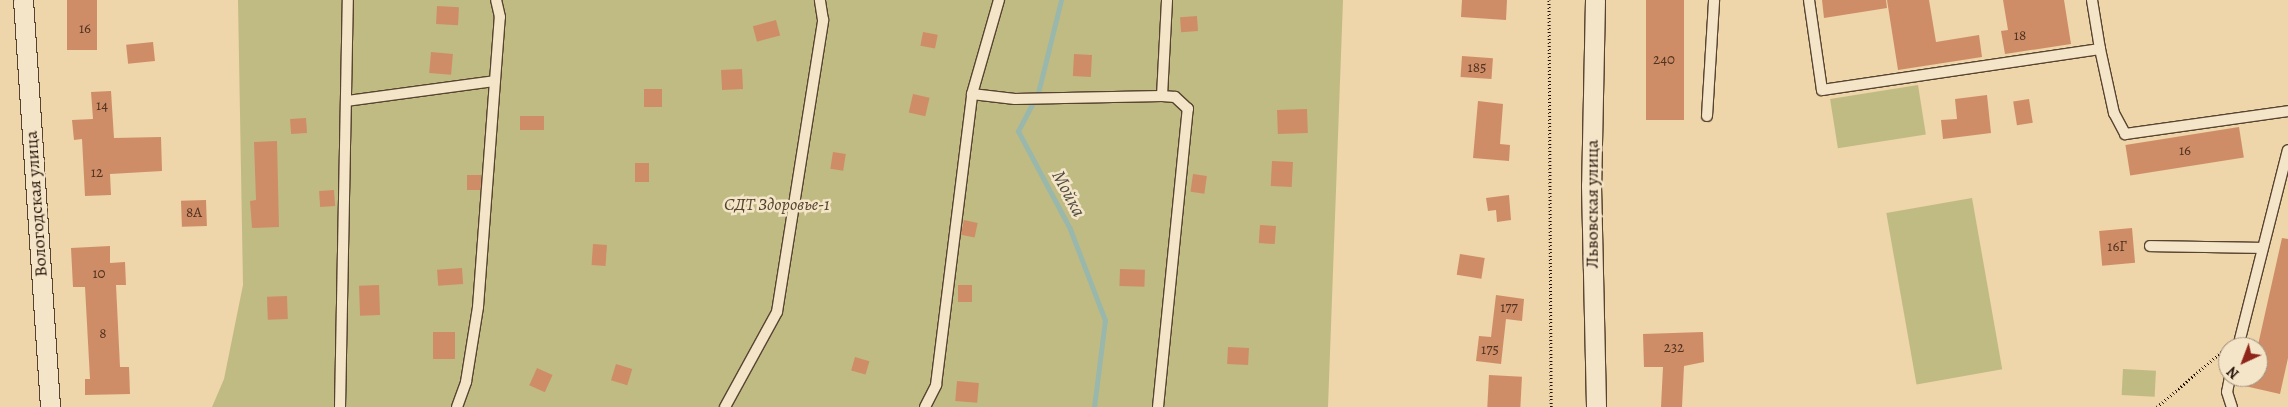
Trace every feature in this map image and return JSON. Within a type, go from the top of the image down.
[{"type":"street","name":"Вологодская улица","points":[[23,0],[50,407]]},
{"type":"street","name":"Львовская улица","points":[[1595,0],[1591,184],[1596,407]]},
{"type":"lane","points":[[340,407],[348,0]]},
{"type":"lane","points":[[457,407],[466,382],[478,307],[500,17],[496,0]]},
{"type":"lane","points":[[725,407],[777,312],[823,20],[820,0]]},
{"type":"lane","points":[[925,407],[936,385],[972,94],[1000,0]]},
{"type":"lane","points":[[1162,96],[1167,0]]},
{"type":"lane","points":[[1707,116],[1714,0]]},
{"type":"lane","points":[[1809,0],[1822,90],[2100,49]]},
{"type":"lane","points":[[2092,0],[2100,49],[2114,113],[2125,134],[2288,111]]},
{"type":"lane","points":[[346,100],[495,81]]},
{"type":"lane","points":[[972,94],[1015,99],[1162,96],[1175,97],[1188,109],[1158,407]]},
{"type":"lane","points":[[2240,336],[2261,248],[2288,150]]},
{"type":"lane","points":[[2150,246],[2261,248]]},
{"type":"lane","points":[[2228,387],[2227,392],[2232,407]]},
{"type":"path","points":[[1549,0],[1551,407]]},
{"type":"path","points":[[2157,407],[2240,336]]},
{"type":"green space","name":"СДТ Здоровье-1","points":[[238,0],[1343,0],[1328,407],[212,407],[224,379],[243,285]]},
{"type":"green space","points":[[1918,85],[1926,134],[1838,148],[1830,99]]},
{"type":"green space","points":[[1972,198],[2002,369],[1917,384],[1886,213]]},
{"type":"green space","points":[[2123,369],[2156,371],[2155,397],[2122,395]]},
{"type":"building","points":[[67,0],[97,0],[97,50],[67,50]]},
{"type":"building","points":[[1462,0],[1507,0],[1506,20],[1461,17]]},
{"type":"building","points":[[1646,0],[1684,0],[1684,120],[1646,120]]},
{"type":"building","points":[[1822,0],[1886,0],[1887,8],[1824,18]]},
{"type":"building","points":[[1887,0],[1929,0],[1936,42],[1979,35],[1982,57],[1898,70]]},
{"type":"building","points":[[2003,0],[2064,0],[2071,44],[2005,54],[2001,31],[2008,30]]},
{"type":"building","points":[[437,6],[459,7],[458,25],[436,24]]},
{"type":"building","points":[[1197,16],[1198,31],[1181,32],[1180,17]]},
{"type":"building","points":[[776,20],[780,35],[757,42],[753,26]]},
{"type":"building","points":[[923,32],[938,35],[935,49],[920,46]]},
{"type":"building","points":[[153,42],[155,61],[128,64],[126,45]]},
{"type":"building","points":[[431,52],[453,54],[451,75],[429,73]]},
{"type":"building","points":[[1074,54],[1092,55],[1091,77],[1073,76]]},
{"type":"building","points":[[1462,56],[1493,58],[1491,79],[1461,77]]},
{"type":"building","points":[[742,69],[743,89],[722,90],[721,70]]},
{"type":"building","points":[[644,89],[662,89],[662,107],[644,107]]},
{"type":"building","points":[[111,91],[114,138],[161,137],[162,171],[110,174],[111,195],[85,196],[82,139],[74,140],[72,120],[93,119],[91,92]]},
{"type":"building","points":[[913,94],[930,98],[925,116],[909,113]]},
{"type":"building","points":[[1987,95],[1991,133],[1943,139],[1941,120],[1957,119],[1955,99]]},
{"type":"building","points":[[2029,99],[2033,123],[2017,125],[2013,102]]},
{"type":"building","points":[[1478,101],[1503,104],[1500,144],[1510,145],[1509,161],[1473,158]]},
{"type":"building","points":[[1307,109],[1308,133],[1278,134],[1277,110]]},
{"type":"building","points":[[520,116],[544,116],[544,130],[520,130]]},
{"type":"building","points":[[306,118],[307,133],[291,134],[290,119]]},
{"type":"building","points":[[2239,127],[2244,158],[2130,176],[2125,145]]},
{"type":"building","points":[[277,141],[279,227],[252,228],[250,201],[256,200],[254,142]]},
{"type":"building","points":[[833,152],[846,154],[843,171],[830,169]]},
{"type":"building","points":[[1272,161],[1293,162],[1292,187],[1271,186]]},
{"type":"building","points":[[635,163],[649,163],[649,182],[635,182]]},
{"type":"building","points":[[1193,174],[1207,176],[1204,194],[1190,192]]},
{"type":"building","points":[[467,175],[481,175],[481,190],[467,190]]},
{"type":"building","points":[[334,190],[335,206],[320,207],[319,191]]},
{"type":"building","points":[[1509,195],[1511,220],[1497,222],[1496,210],[1488,211],[1486,198]]},
{"type":"building","points":[[206,200],[207,226],[182,227],[181,201]]},
{"type":"building","points":[[964,220],[978,223],[975,238],[961,235]]},
{"type":"building","points":[[1260,225],[1276,226],[1275,244],[1259,243]]},
{"type":"building","points":[[2132,228],[2135,263],[2102,266],[2099,231]]},
{"type":"building","points":[[2282,238],[2288,239],[2288,358],[2280,394],[2249,387],[2268,387],[2268,337],[2260,337]]},
{"type":"building","points":[[593,244],[607,245],[606,266],[592,265]]},
{"type":"building","points":[[110,246],[110,263],[125,262],[126,285],[116,285],[120,367],[129,367],[130,394],[85,395],[85,379],[90,379],[85,287],[73,287],[71,248]]},
{"type":"building","points":[[1460,254],[1485,258],[1481,279],[1457,275]]},
{"type":"building","points":[[462,268],[463,284],[438,286],[437,270]]},
{"type":"building","points":[[1120,269],[1145,270],[1144,287],[1119,286]]},
{"type":"building","points":[[379,285],[380,315],[360,316],[359,286]]},
{"type":"building","points":[[958,285],[972,285],[972,302],[958,302]]},
{"type":"building","points":[[1496,295],[1524,299],[1522,321],[1506,319],[1501,364],[1476,361],[1479,336],[1491,337]]},
{"type":"building","points":[[287,296],[288,319],[268,320],[267,297]]},
{"type":"building","points":[[433,332],[455,332],[455,359],[433,359]]},
{"type":"building","points":[[1703,332],[1704,362],[1684,366],[1682,407],[1661,407],[1663,367],[1644,367],[1643,334]]},
{"type":"building","points":[[1228,347],[1249,348],[1248,365],[1227,364]]},
{"type":"building","points":[[855,357],[869,361],[866,375],[851,370]]},
{"type":"building","points":[[616,364],[632,369],[627,385],[611,380]]},
{"type":"building","points":[[537,368],[553,375],[545,392],[529,385]]},
{"type":"building","points":[[1489,375],[1522,377],[1520,407],[1487,407]]},
{"type":"building","points":[[957,381],[979,383],[977,403],[955,401]]},
{"type":"waterway","name":"Мойка","points":[[1061,0],[1038,93],[1018,131],[1070,229],[1105,320],[1094,407]]}]
